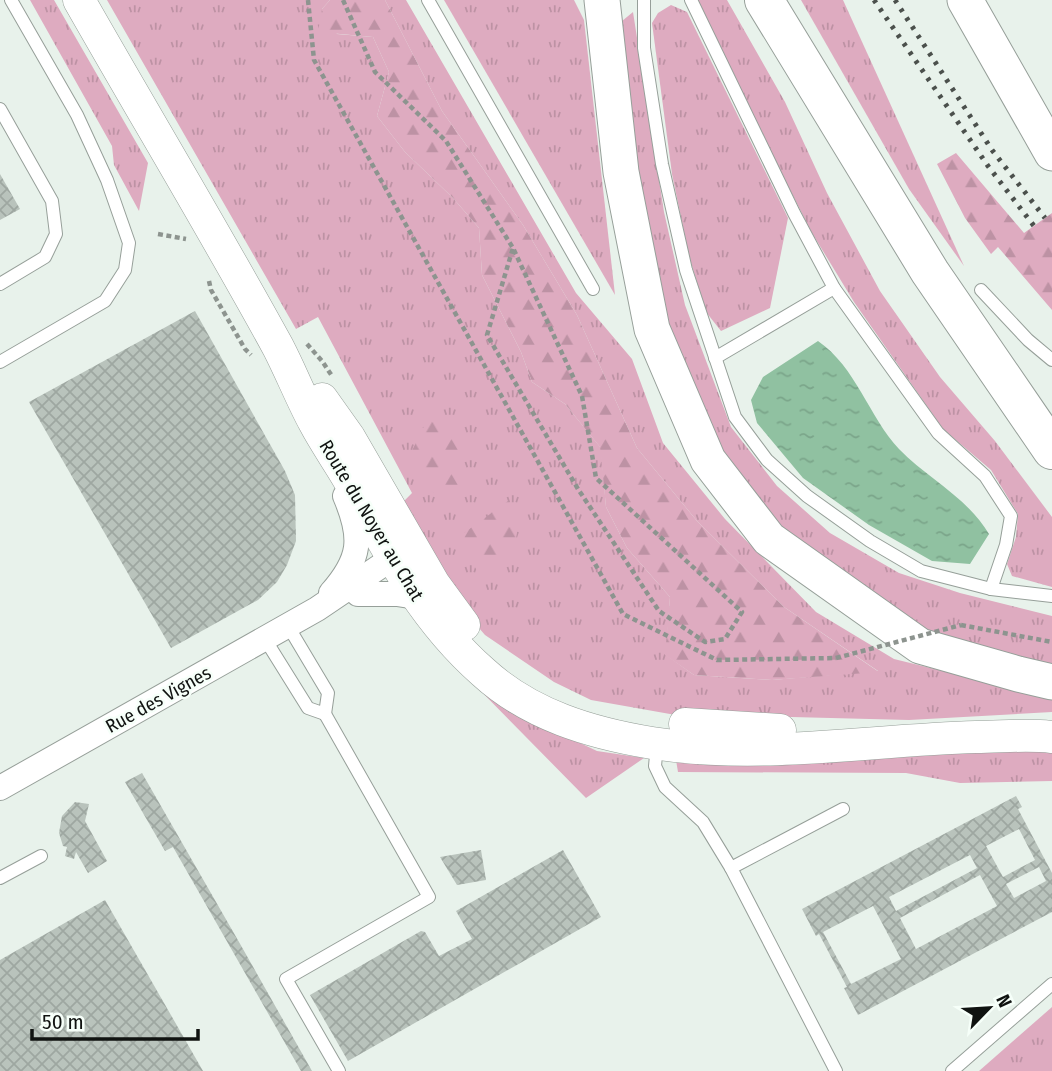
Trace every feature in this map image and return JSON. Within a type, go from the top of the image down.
[{"type":"main road","points":[[602,0],[621,172],[652,329],[708,460],[769,539],[920,646],[1052,681]]},
{"type":"main road","points":[[764,0],[930,272],[1052,450]]},
{"type":"main road","points":[[965,0],[1052,153]]},
{"type":"street","name":"Route du Noyer au Chat","points":[[79,0],[323,400],[349,437],[416,597],[449,640],[485,675],[528,706],[612,736],[657,743],[734,750],[838,747],[931,738]]},
{"type":"street","name":"Route du Noyer au Chat","points":[[292,346],[315,424],[399,556],[434,584],[472,637],[492,657],[536,689],[557,700],[601,713],[667,723],[931,738],[1052,737]]},
{"type":"street","name":"Rue des Vignes","points":[[315,424],[355,518],[357,532],[356,551],[348,573],[317,609]]},
{"type":"street","name":"Rue des Vignes","points":[[358,594],[399,556]]},
{"type":"street","name":"Rue des Vignes","points":[[0,788],[288,626],[399,556]]},
{"type":"street","name":"Rue des Vignes","points":[[317,609],[358,594],[416,597]]},
{"type":"lane","points":[[0,362],[105,301],[125,270],[129,243],[107,180],[77,115],[11,0]]},
{"type":"lane","points":[[428,0],[593,289]]},
{"type":"lane","points":[[644,0],[644,48],[662,164],[685,270],[735,417],[767,460],[807,496],[870,541],[921,571],[990,589],[1052,596]]},
{"type":"lane","points":[[691,0],[794,213],[834,288],[938,433],[985,475],[1011,516],[1006,545],[990,589]]},
{"type":"lane","points":[[0,109],[52,201],[56,233],[44,257],[0,284]]},
{"type":"lane","points":[[715,358],[834,288]]},
{"type":"lane","points":[[981,290],[1028,340],[1052,360]]},
{"type":"lane","points":[[288,626],[328,693],[325,714],[429,897],[286,979],[339,1071]]},
{"type":"lane","points":[[265,639],[308,708],[325,714]]},
{"type":"lane","points":[[792,734],[773,739],[666,734],[657,743],[655,766],[665,787],[703,822],[731,868],[836,1071]]},
{"type":"lane","points":[[731,868],[843,809]]},
{"type":"lane","points":[[0,878],[41,856]]},
{"type":"lane","points":[[952,1071],[1052,984]]},
{"type":"path","points":[[308,0],[314,60],[623,614],[717,660],[836,658],[961,625],[1052,642]]},
{"type":"path","points":[[343,0],[375,72],[446,141],[513,248],[582,396],[596,478],[742,612],[725,639],[705,642],[659,611],[578,489],[487,335],[513,248]]},
{"type":"path","points":[[292,346],[322,361],[336,384]]},
{"type":"green space","points":[[30,0],[54,0],[148,163],[139,211],[114,165],[112,146]]},
{"type":"green space","points":[[107,0],[330,0],[322,9],[337,34],[373,37],[389,72],[377,116],[405,152],[453,198],[479,228],[482,275],[521,352],[532,382],[565,404],[601,448],[606,507],[627,548],[670,597],[666,655],[694,675],[772,680],[878,671],[784,607],[697,521],[637,448],[577,315],[523,225],[442,111],[385,0],[406,0],[576,293],[632,359],[663,443],[725,519],[816,612],[894,659],[1052,698],[1052,712],[909,720],[670,714],[591,700],[554,682],[485,635],[454,599],[403,502],[412,493],[318,317],[296,329]]},
{"type":"green space","points":[[330,0],[385,0],[442,111],[523,225],[577,315],[637,448],[697,521],[784,607],[879,672],[772,680],[694,675],[665,655],[670,597],[627,548],[606,507],[600,447],[565,404],[532,382],[521,352],[482,275],[479,228],[453,198],[405,152],[377,116],[389,72],[373,37],[318,32],[322,9]]},
{"type":"green space","points":[[444,0],[574,0],[584,20],[615,295]]},
{"type":"green space","points":[[693,0],[727,0],[785,102],[827,193],[880,291],[940,377],[995,441],[1052,517],[1052,587],[1012,576],[1007,564],[1016,537],[1018,514],[991,470],[943,429],[854,302],[812,233]]},
{"type":"green space","points":[[801,0],[843,0],[964,266],[909,189]]},
{"type":"green space","points":[[671,5],[687,12],[788,218],[770,308],[721,331],[706,312],[689,256],[672,174],[652,23],[658,13]]},
{"type":"green space","points":[[633,12],[664,212],[685,305],[731,427],[777,486],[830,533],[899,573],[960,593],[1052,616],[1052,667],[928,632],[785,537],[702,426],[663,333],[616,26]]},
{"type":"green space","points":[[956,153],[1024,233],[1052,213],[1052,310],[998,247],[991,254],[965,218],[937,164]]},
{"type":"green space","points":[[442,417],[459,435],[460,503],[427,488],[409,457],[426,422]]},
{"type":"green space","points":[[508,501],[517,522],[512,549],[495,577],[481,577],[457,538]]},
{"type":"green space","points":[[468,678],[542,725],[597,751],[644,758],[586,798]]},
{"type":"green space","points":[[1052,747],[1052,781],[960,783],[906,773],[678,772],[676,760]]},
{"type":"green space","points":[[1052,1007],[1052,1071],[979,1071]]},
{"type":"water","points":[[818,341],[842,364],[899,449],[970,509],[989,534],[970,564],[932,561],[869,525],[803,478],[757,423],[751,400],[763,377]]},
{"type":"building","points":[[0,174],[20,209],[0,220]]},
{"type":"building","points":[[195,311],[285,471],[295,495],[296,541],[277,582],[258,600],[171,648],[29,402]]},
{"type":"building","points":[[142,773],[312,1071],[301,1071],[173,847],[165,851],[125,782]]},
{"type":"building","points":[[1016,796],[1022,807],[1018,809],[1052,873],[1052,912],[858,1015],[844,988],[847,987],[819,934],[816,936],[802,909]],"holes":[[[1019,829],[1035,860],[1003,877],[986,846]],[[970,855],[977,868],[896,911],[889,897]],[[1039,867],[1046,881],[1014,898],[1006,884]],[[980,875],[997,906],[916,949],[900,918]],[[873,906],[901,959],[851,984],[823,932]]]},
{"type":"building","points":[[75,802],[89,804],[85,821],[107,861],[88,873],[76,852],[74,859],[65,856],[67,847],[63,846],[59,833],[62,816]]},
{"type":"building","points":[[481,850],[486,880],[457,885],[440,857]]},
{"type":"building","points":[[563,850],[601,917],[348,1061],[310,995],[421,931],[425,932],[439,956],[472,939],[456,911]]},
{"type":"building","points":[[105,900],[203,1071],[0,1071],[0,960]]},
{"type":"railway","points":[[874,0],[988,166],[1034,226]]},
{"type":"railway","points":[[895,0],[992,150],[1045,218]]}]
